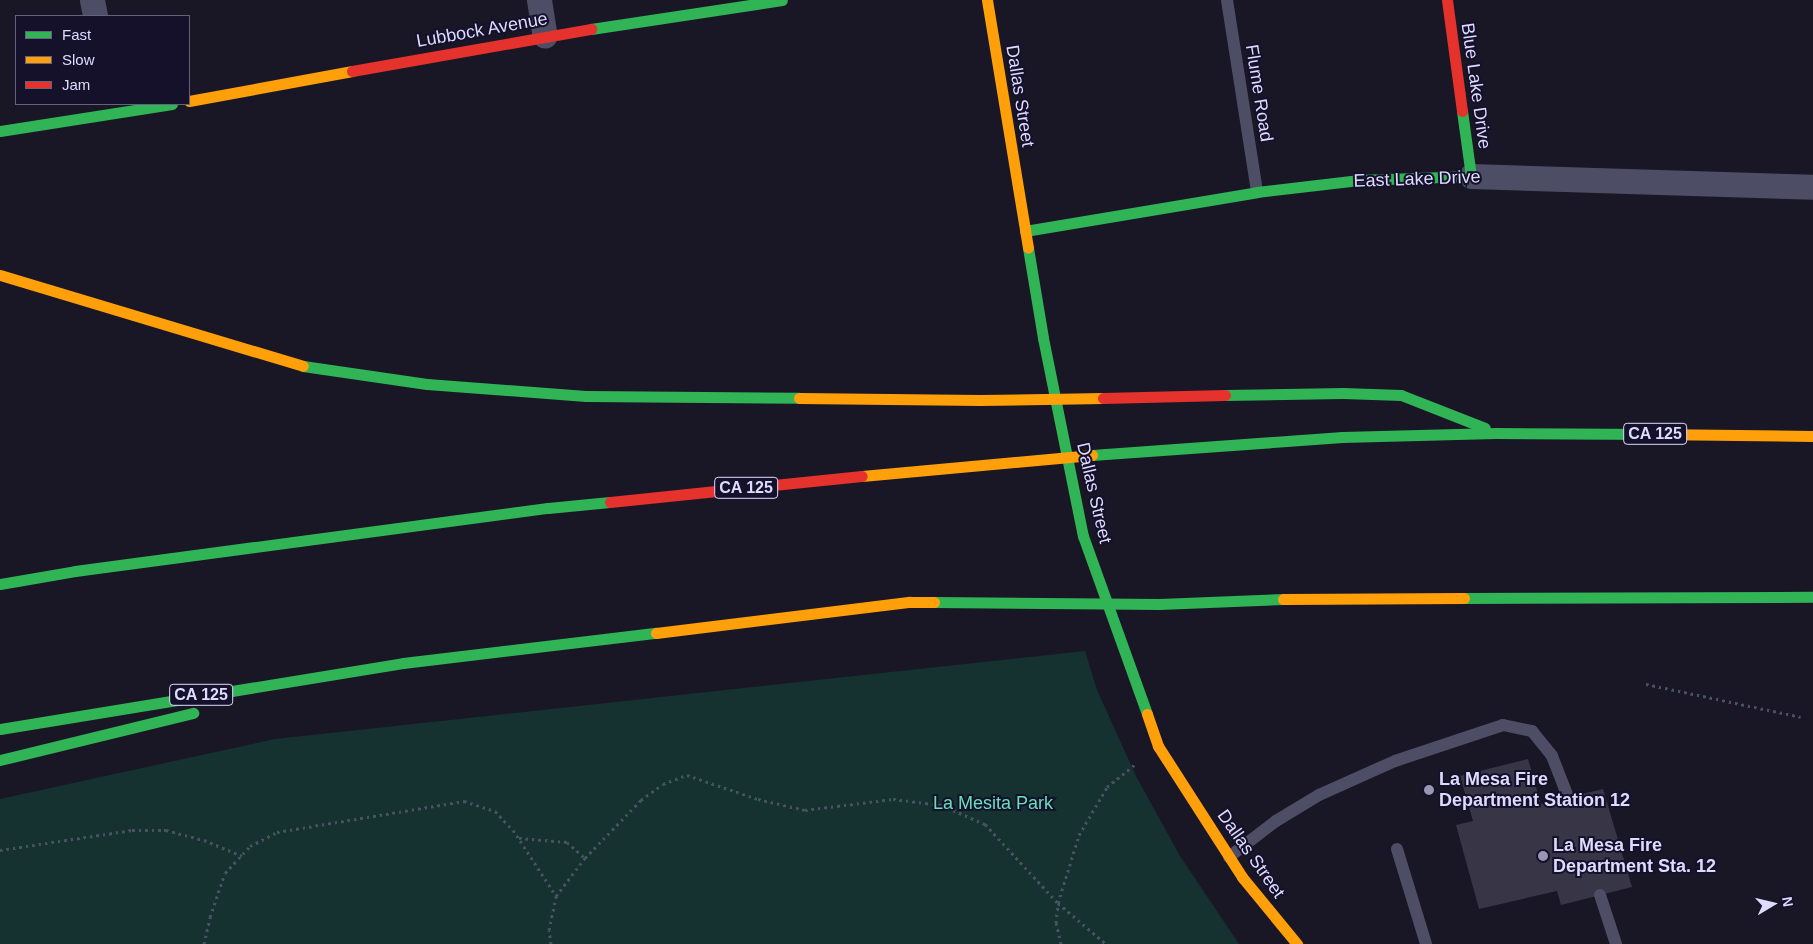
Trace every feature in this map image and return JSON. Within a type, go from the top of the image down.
[{"type":"main road","name":"Lubbock Avenue","points":[[190,101],[545,36],[782,0]]},
{"type":"main road","name":"Dallas Street","points":[[987,0],[1043,338],[1083,536],[1158,746],[1242,877],[1297,944]]},
{"type":"main road","name":"Blue Lake Drive","points":[[1450,0],[1471,176]]},
{"type":"main road","points":[[0,132],[109,109],[159,105]]},
{"type":"main road","name":"East Lake Drive","points":[[1025,231],[1257,192],[1359,180],[1471,176]]},
{"type":"main road","points":[[0,274],[312,369],[427,384],[586,396],[980,400],[1343,393],[1401,394],[1496,433]]},
{"type":"main road","name":"CA 125","points":[[0,584],[75,570],[548,508],[1014,461],[1342,437],[1496,433],[1813,436]]},
{"type":"main road","name":"CA 125","points":[[0,728],[403,663],[910,602],[1159,604],[1318,598],[1813,596]]},
{"type":"main road","points":[[240,702],[403,663]]},
{"type":"main road","points":[[0,760],[201,711]]},
{"type":"street","points":[[92,0],[95,15]]},
{"type":"street","points":[[539,0],[545,36]]},
{"type":"street","name":"East Lake Drive","points":[[1471,176],[1813,187]]},
{"type":"lane","name":"Flume Road","points":[[1227,0],[1257,192]]},
{"type":"lane","points":[[1229,857],[1276,821],[1319,795],[1396,762],[1503,725],[1532,731],[1552,756],[1568,798]]},
{"type":"lane","points":[[1397,849],[1426,944]]},
{"type":"lane","points":[[1600,895],[1616,944]]},
{"type":"path","points":[[1646,684],[1801,716]]},
{"type":"path","points":[[1061,944],[1056,923],[1058,904],[1078,835],[1107,787],[1158,746]]},
{"type":"path","points":[[552,944],[549,930],[556,896],[585,858],[641,800],[663,784],[687,776],[758,799],[805,810],[893,799],[941,805],[985,824],[1058,904],[1106,944]]},
{"type":"path","points":[[204,944],[210,917],[225,873],[250,846],[278,832],[464,801],[495,811],[519,838],[556,896]]},
{"type":"path","points":[[0,850],[132,830],[166,830],[204,840],[242,856]]},
{"type":"path","points":[[519,838],[567,842],[585,858]]},
{"type":"green space","name":"La Mesita Park","points":[[1085,651],[1097,690],[1136,776],[1180,856],[1239,944],[0,944],[0,799],[275,739]]},
{"type":"building","name":"La Mesa Fire Department Sta. 12","points":[[1528,759],[1541,804],[1603,789],[1632,887],[1561,905],[1557,891],[1479,909],[1456,825],[1473,821],[1460,776]]},
{"type":"traffic: fast","points":[[591,29],[782,0]]},
{"type":"traffic: fast","points":[[0,131],[166,105]]},
{"type":"traffic: fast","points":[[1025,231],[1257,192],[1359,180],[1471,176],[1462,111]]},
{"type":"traffic: fast","points":[[1028,248],[1043,338],[1083,536],[1147,714]]},
{"type":"traffic: fast","points":[[303,366],[427,384],[586,396],[799,398]]},
{"type":"traffic: fast","points":[[1225,395],[1343,393],[1401,395],[1485,428]]},
{"type":"traffic: fast","points":[[1092,455],[1342,437],[1496,433],[1652,434]]},
{"type":"traffic: fast","points":[[0,584],[75,571],[548,508],[610,502]]},
{"type":"traffic: fast","points":[[1464,598],[1813,597]]},
{"type":"traffic: fast","points":[[934,602],[1159,604],[1283,599]]},
{"type":"traffic: fast","points":[[0,729],[403,663],[656,633]]},
{"type":"traffic: fast","points":[[0,760],[193,713]]},
{"type":"traffic: slow","points":[[987,0],[1028,248]]},
{"type":"traffic: slow","points":[[190,101],[352,71]]},
{"type":"traffic: slow","points":[[0,275],[303,366]]},
{"type":"traffic: slow","points":[[799,398],[980,400],[1103,398]]},
{"type":"traffic: slow","points":[[1652,434],[1813,436]]},
{"type":"traffic: slow","points":[[862,476],[1092,455]]},
{"type":"traffic: slow","points":[[1283,599],[1464,598]]},
{"type":"traffic: slow","points":[[656,633],[910,602],[934,602]]},
{"type":"traffic: slow","points":[[1147,714],[1158,746],[1242,877],[1297,944]]},
{"type":"traffic: jam","points":[[1447,0],[1462,111]]},
{"type":"traffic: jam","points":[[352,71],[591,29]]},
{"type":"traffic: jam","points":[[1103,398],[1225,395]]},
{"type":"traffic: jam","points":[[610,502],[862,476]]},
{"type":"place","name":"La Mesa Fire Department Station 12","points":[[1429,790]]},
{"type":"place","name":"La Mesa Fire Department Sta. 12","points":[[1543,856]]}]
